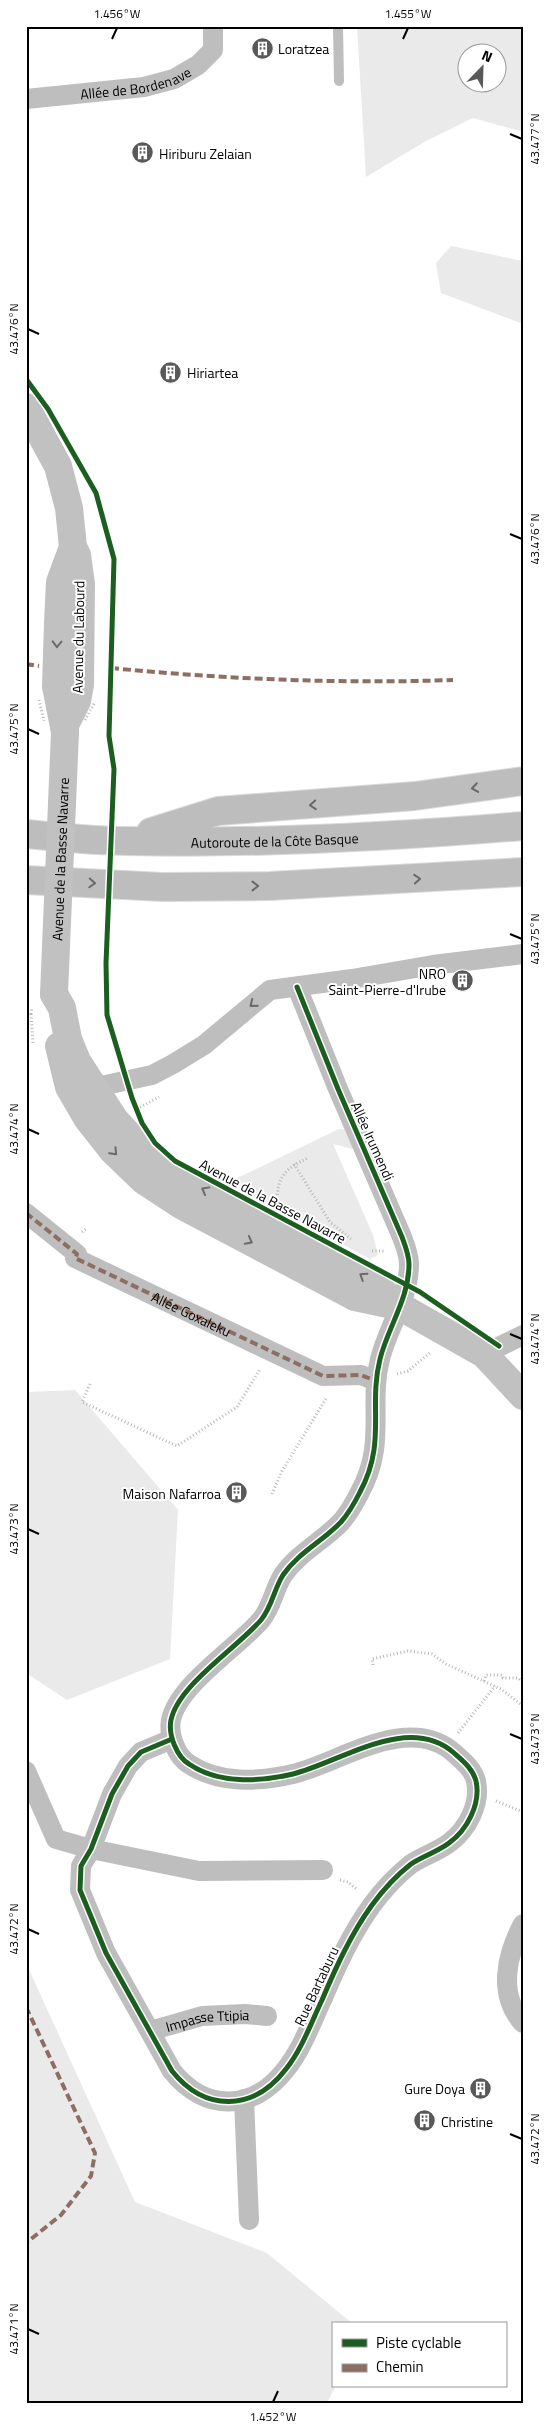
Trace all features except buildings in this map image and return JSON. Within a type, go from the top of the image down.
[{"type":"highway","points":[[124,841],[218,811],[415,796],[523,781]]},
{"type":"highway","name":"Autoroute de la Côte Basque","points":[[26,834],[124,841],[381,836],[523,826]]},
{"type":"highway","points":[[26,880],[163,887],[270,886],[523,872]]},
{"type":"street","name":"Allée de Bordenave","points":[[26,99],[144,86],[174,79],[198,65],[214,50],[213,26]]},
{"type":"street","name":"Avenue du Labourd","points":[[26,407],[58,466],[69,508],[73,547],[60,582],[56,686],[67,709]]},
{"type":"street","name":"Avenue de la Basse Navarre","points":[[67,709],[56,1008],[69,1087],[87,1118],[113,1151],[144,1180],[181,1205],[355,1297],[400,1307]]},
{"type":"street","points":[[87,1118],[96,1089],[105,1084],[152,1075],[204,1045],[270,990],[433,965],[523,954]]},
{"type":"street","name":"Allée Irumendi","points":[[296,987],[405,1245],[410,1262],[400,1307]]},
{"type":"street","name":"Avenue de la Basse Navarre","points":[[56,1008],[77,1061],[115,1120],[142,1149],[170,1170],[364,1277],[400,1307],[484,1354],[523,1396]]},
{"type":"street","name":"Allée Goxaleku","points":[[26,1213],[76,1254],[75,1258],[323,1376],[361,1376],[376,1381]]},
{"type":"street","points":[[172,1739],[171,1720],[182,1699],[196,1681],[263,1618],[283,1575],[342,1521],[360,1492],[372,1464],[377,1435],[376,1381],[380,1357],[400,1307]]},
{"type":"street","points":[[484,1354],[523,1335]]},
{"type":"street","name":"Rue Bartaburu","points":[[407,1738],[428,1740],[446,1746],[466,1763],[476,1779],[476,1796],[468,1822],[459,1834],[448,1844],[414,1862],[398,1875],[374,1903],[354,1932],[309,2030],[286,2070],[259,2094],[233,2102],[215,2101],[196,2094],[184,2085],[172,2071],[106,1953],[80,1890],[81,1866],[91,1849],[112,1794],[128,1766],[141,1752],[172,1739],[182,1760],[202,1773],[228,1779],[263,1778],[294,1774],[368,1745],[407,1738]]},
{"type":"street","points":[[26,1771],[56,1839],[91,1849],[199,1872],[323,1870]]},
{"type":"street","points":[[523,1924],[509,1956],[507,1974],[512,2007],[523,2023]]},
{"type":"street","name":"Impasse Ttipia","points":[[150,2031],[202,2016],[245,2014],[266,2016]]},
{"type":"street","points":[[244,2099],[248,2220]]},
{"type":"lane","points":[[338,26],[339,81]]},
{"type":"path","points":[[126,1081],[139,1116]]},
{"type":"path","points":[[136,1109],[159,1097]]},
{"type":"path","points":[[278,1209],[277,1190],[282,1176],[294,1164],[308,1158]]},
{"type":"path","points":[[294,1164],[330,1222],[352,1240]]},
{"type":"path","points":[[368,1250],[378,1252],[393,1250],[405,1245]]},
{"type":"path","points":[[376,1381],[408,1371],[437,1347]]},
{"type":"path","points":[[90,1384],[82,1402],[177,1446],[237,1407],[271,1351]]},
{"type":"path","points":[[272,1494],[282,1471],[327,1398],[335,1395]]},
{"type":"path","points":[[373,1664],[372,1659],[415,1650],[432,1654],[446,1664],[495,1686],[523,1706]]},
{"type":"path","points":[[484,1681],[486,1674],[502,1675],[503,1678],[518,1678],[523,1682]]},
{"type":"path","points":[[456,1736],[495,1686]]},
{"type":"path","points":[[476,1796],[488,1797],[523,1812]]},
{"type":"path","points":[[323,1870],[331,1878],[348,1882],[374,1903]]},
{"type":"shaded area","points":[[357,26],[523,26],[523,132],[473,118],[426,141],[366,177]]},
{"type":"shaded area","points":[[451,246],[523,261],[523,324],[441,293],[436,263]]},
{"type":"shaded area","points":[[339,1129],[348,1130],[356,1150],[333,1144],[373,1235],[378,1255],[370,1259],[227,1183]]},
{"type":"shaded area","points":[[75,1390],[178,1510],[170,1659],[67,1700],[26,1673],[26,1392]]},
{"type":"shaded area","points":[[26,1963],[135,2202],[267,2253],[351,2322],[332,2322],[332,2388],[335,2388],[326,2404],[26,2404]]},
{"type":"marked path","points":[[26,664],[39,666]]},
{"type":"marked path","points":[[111,668],[281,680],[453,680]]},
{"type":"marked path","points":[[26,1213],[77,1254],[75,1258],[323,1376],[361,1375],[376,1381]]},
{"type":"marked path","points":[[26,2007],[95,2153],[91,2176],[61,2215],[26,2243]]},
{"type":"cycle path","points":[[26,379],[48,409],[96,493],[114,559],[109,736],[114,769],[106,963],[107,1015],[132,1098],[142,1123],[155,1143],[175,1161],[420,1292],[499,1346]]},
{"type":"cycle path","points":[[172,1739],[141,1752],[128,1766],[112,1794],[91,1849],[81,1866],[80,1890],[106,1953],[172,2071],[199,2094],[214,2100],[229,2102],[259,2093],[273,2083],[286,2069],[302,2044],[338,1963],[364,1916],[385,1888],[406,1868],[456,1838],[471,1816],[477,1790],[473,1773],[454,1753],[436,1742],[416,1738],[396,1739],[374,1744],[293,1774],[253,1780],[226,1778],[200,1770],[185,1761],[177,1751],[172,1739],[171,1720],[176,1707],[185,1693],[196,1680],[261,1620],[268,1609],[277,1586],[289,1567],[341,1522],[360,1492],[373,1457],[377,1376],[380,1359],[402,1301],[408,1277],[407,1250],[338,1089],[297,987]]},
{"type":"place","name":"Loratzea","points":[[262,48]]},
{"type":"place","name":"Hiriburu Zelaian","points":[[143,153]]},
{"type":"place","name":"Hiriartea","points":[[171,372]]},
{"type":"place","name":"NRO Saint-Pierre-d'Irube","points":[[462,981]]},
{"type":"place","name":"Maison Nafarroa","points":[[237,1493]]},
{"type":"place","name":"Gure Doya","points":[[481,2088]]},
{"type":"place","name":"Christine","points":[[425,2121]]}]
